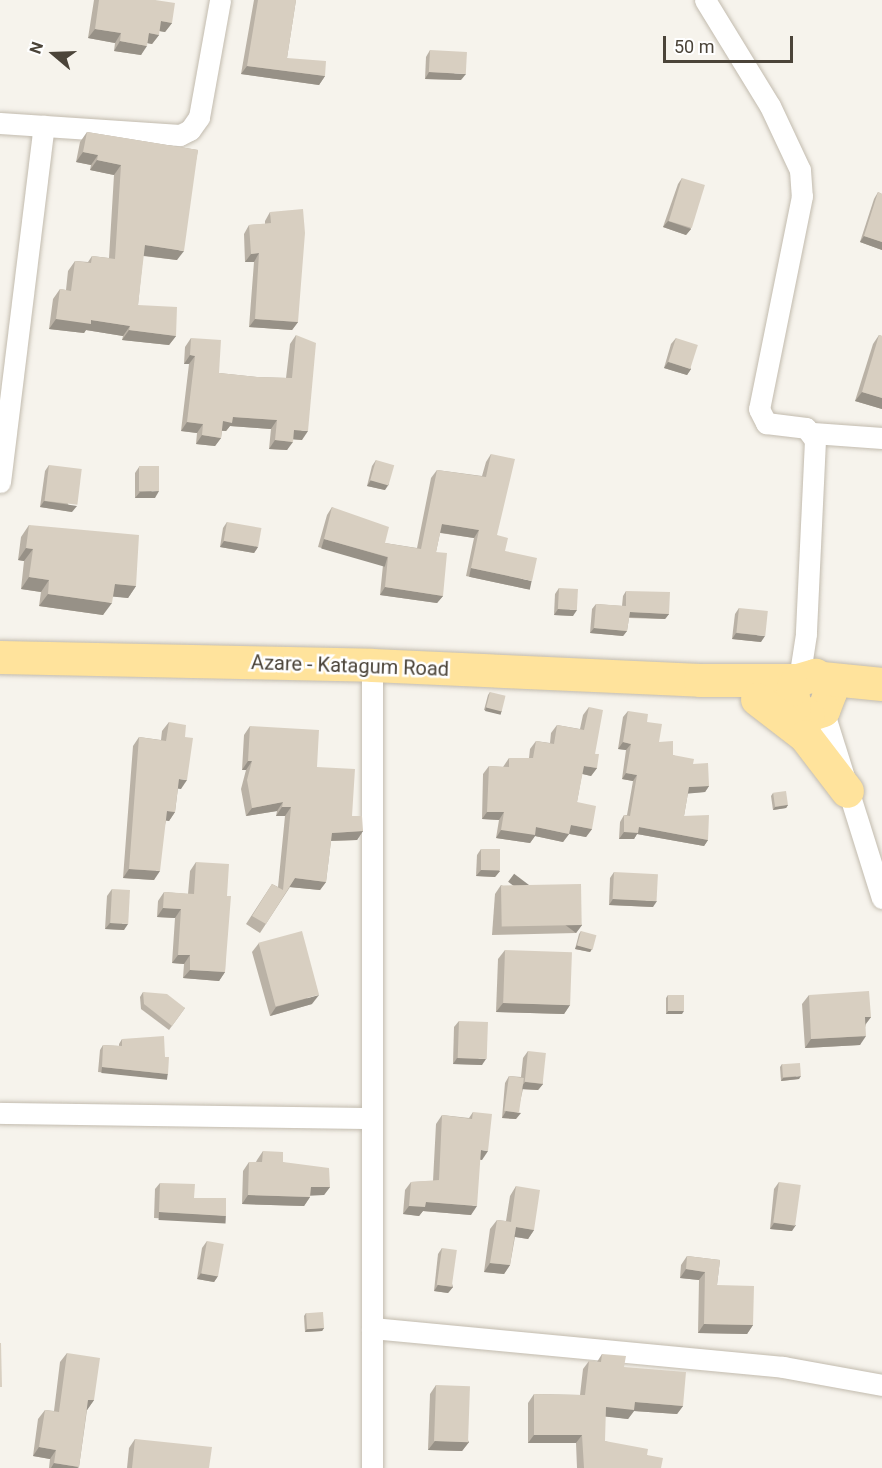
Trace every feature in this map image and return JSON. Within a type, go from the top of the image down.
[{"type":"main road","name":"Azare - Katagum Road","points":[[0,657],[372,665],[700,680],[882,696]]},
{"type":"main road","name":"Azare - Katagum Road","points":[[700,680],[757,699],[882,684]]},
{"type":"main road","points":[[757,699],[806,736],[847,791]]},
{"type":"street","points":[[0,123],[180,135],[190,130],[199,117],[220,0]]},
{"type":"street","points":[[705,0],[770,106],[800,170],[802,196],[759,409],[766,423],[806,428],[813,433],[882,438]]},
{"type":"street","points":[[0,482],[44,126]]},
{"type":"street","points":[[813,433],[807,634],[812,691],[882,898]]},
{"type":"street","points":[[372,665],[372,1468]]},
{"type":"street","points":[[0,1113],[372,1118]]},
{"type":"street","points":[[372,1328],[783,1367],[882,1385]]},
{"type":"building","points":[[99,0],[155,0],[175,3],[172,23],[161,21],[159,35],[149,33],[147,46],[120,41],[121,33],[95,29]]},
{"type":"building","points":[[258,0],[296,0],[287,58],[326,61],[325,76],[247,66]]},
{"type":"building","points":[[430,50],[467,52],[466,74],[429,72]]},
{"type":"building","points":[[87,132],[198,150],[184,251],[145,245],[138,305],[177,307],[176,336],[129,330],[130,326],[91,320],[91,324],[56,319],[60,289],[71,291],[75,261],[91,263],[92,256],[115,259],[121,165],[97,160],[98,155],[83,152]]},
{"type":"building","points":[[682,178],[705,185],[692,228],[669,221]]},
{"type":"building","points":[[878,192],[882,194],[882,242],[864,236]]},
{"type":"building","points":[[303,209],[305,233],[298,322],[255,319],[259,253],[251,254],[249,225],[271,223],[270,212]]},
{"type":"building","points":[[296,335],[316,343],[308,431],[294,430],[293,442],[275,440],[277,420],[233,417],[232,423],[223,421],[221,438],[202,435],[203,424],[187,422],[195,356],[190,355],[191,338],[221,340],[219,373],[292,378]]},
{"type":"building","points":[[879,335],[882,336],[882,398],[862,392]]},
{"type":"building","points":[[676,338],[698,345],[690,369],[668,362]]},
{"type":"building","points":[[491,454],[515,459],[497,535],[508,538],[505,551],[537,558],[532,581],[471,568],[479,530],[442,524],[436,552],[447,553],[443,596],[385,587],[388,557],[324,539],[332,507],[389,527],[385,543],[421,549],[437,470],[486,477]]},
{"type":"building","points":[[376,460],[394,465],[388,485],[370,480]]},
{"type":"building","points":[[49,465],[82,469],[77,505],[45,501]]},
{"type":"building","points":[[139,466],[159,466],[159,491],[139,491]]},
{"type":"building","points":[[227,522],[261,528],[258,547],[224,541]]},
{"type":"building","points":[[29,525],[139,535],[136,586],[115,584],[112,603],[48,594],[49,580],[29,577],[33,549],[26,548]]},
{"type":"building","points":[[559,588],[578,589],[577,610],[558,609]]},
{"type":"building","points":[[626,591],[670,592],[669,614],[630,612],[627,631],[594,628],[596,604],[626,606]]},
{"type":"building","points":[[739,608],[768,611],[765,636],[736,633]]},
{"type":"building","points":[[490,692],[506,696],[502,711],[486,708]]},
{"type":"building","points":[[589,707],[603,710],[595,754],[599,754],[597,768],[584,766],[577,802],[596,806],[592,829],[571,825],[569,834],[536,827],[535,835],[501,830],[504,812],[487,812],[489,766],[509,767],[509,758],[533,758],[536,741],[554,744],[557,725],[584,730]]},
{"type":"building","points":[[628,711],[648,714],[647,722],[662,724],[659,742],[673,741],[673,755],[694,759],[693,764],[708,763],[709,786],[689,787],[684,816],[709,815],[708,840],[639,827],[638,833],[624,832],[624,815],[630,816],[637,775],[626,773],[631,744],[623,742]]},
{"type":"building","points":[[169,722],[186,725],[185,737],[193,738],[187,780],[179,779],[175,812],[167,811],[160,871],[129,869],[139,737],[166,741]]},
{"type":"building","points":[[250,726],[319,730],[317,767],[355,769],[352,816],[362,816],[363,831],[332,833],[326,882],[295,878],[266,924],[252,916],[272,884],[283,890],[291,807],[282,807],[283,802],[252,808],[247,780],[252,761],[248,761]]},
{"type":"building","points":[[786,791],[788,805],[775,807],[773,793]]},
{"type":"building","points":[[481,849],[500,849],[500,870],[481,870]]},
{"type":"building","points":[[196,862],[229,864],[227,896],[231,896],[225,972],[190,970],[190,955],[178,955],[181,909],[163,908],[164,892],[194,894]]},
{"type":"building","points":[[614,872],[658,874],[657,901],[613,899]]},
{"type":"building","points":[[581,884],[582,925],[502,926],[501,885]]},
{"type":"building","points":[[112,889],[130,890],[128,924],[110,923]]},
{"type":"building","points":[[302,931],[319,995],[276,1006],[259,943]]},
{"type":"building","points":[[581,931],[596,935],[593,950],[577,945]]},
{"type":"building","points":[[505,950],[572,952],[570,1005],[503,1003]]},
{"type":"building","points":[[869,991],[871,1017],[865,1017],[866,1036],[811,1039],[809,995]]},
{"type":"building","points":[[143,992],[167,994],[185,1008],[172,1026],[144,1004]]},
{"type":"building","points":[[668,995],[684,995],[684,1011],[668,1011]]},
{"type":"building","points":[[459,1021],[488,1022],[487,1059],[458,1058]]},
{"type":"building","points":[[164,1036],[165,1057],[169,1057],[168,1074],[102,1067],[103,1045],[122,1046],[122,1039]]},
{"type":"building","points":[[528,1051],[546,1053],[543,1084],[525,1082]]},
{"type":"building","points":[[800,1063],[801,1076],[783,1077],[782,1064]]},
{"type":"building","points":[[509,1076],[524,1078],[519,1113],[504,1111]]},
{"type":"building","points":[[473,1112],[492,1114],[488,1151],[481,1150],[477,1206],[426,1202],[425,1207],[409,1206],[411,1182],[439,1180],[442,1115],[472,1119]]},
{"type":"building","points":[[263,1151],[283,1152],[283,1162],[329,1168],[330,1187],[311,1187],[310,1197],[248,1195],[249,1162],[262,1162]]},
{"type":"building","points":[[779,1182],[801,1185],[795,1226],[773,1223]]},
{"type":"building","points":[[160,1183],[195,1184],[194,1198],[226,1198],[226,1216],[159,1212]]},
{"type":"building","points":[[516,1186],[540,1190],[534,1230],[516,1227],[510,1265],[490,1263],[497,1220],[511,1222]]},
{"type":"building","points":[[207,1241],[224,1244],[218,1276],[201,1273]]},
{"type":"building","points":[[442,1248],[457,1250],[452,1287],[437,1285]]},
{"type":"building","points":[[687,1256],[720,1260],[717,1285],[754,1286],[753,1325],[704,1324],[705,1272],[686,1269]]},
{"type":"building","points":[[323,1312],[324,1328],[307,1329],[306,1313]]},
{"type":"building","points":[[1,1343],[2,1387],[0,1387]]},
{"type":"building","points":[[67,1353],[100,1358],[94,1400],[88,1400],[79,1467],[54,1463],[56,1450],[39,1447],[45,1410],[59,1412]]},
{"type":"building","points":[[602,1354],[626,1356],[624,1367],[686,1372],[683,1406],[635,1402],[634,1410],[606,1407],[605,1441],[648,1449],[647,1455],[663,1458],[661,1468],[584,1468],[582,1435],[534,1435],[534,1394],[585,1395],[589,1361],[601,1362]]},
{"type":"building","points":[[436,1385],[470,1386],[468,1442],[434,1441]]},
{"type":"building","points":[[135,1439],[212,1447],[209,1468],[132,1468]]}]
